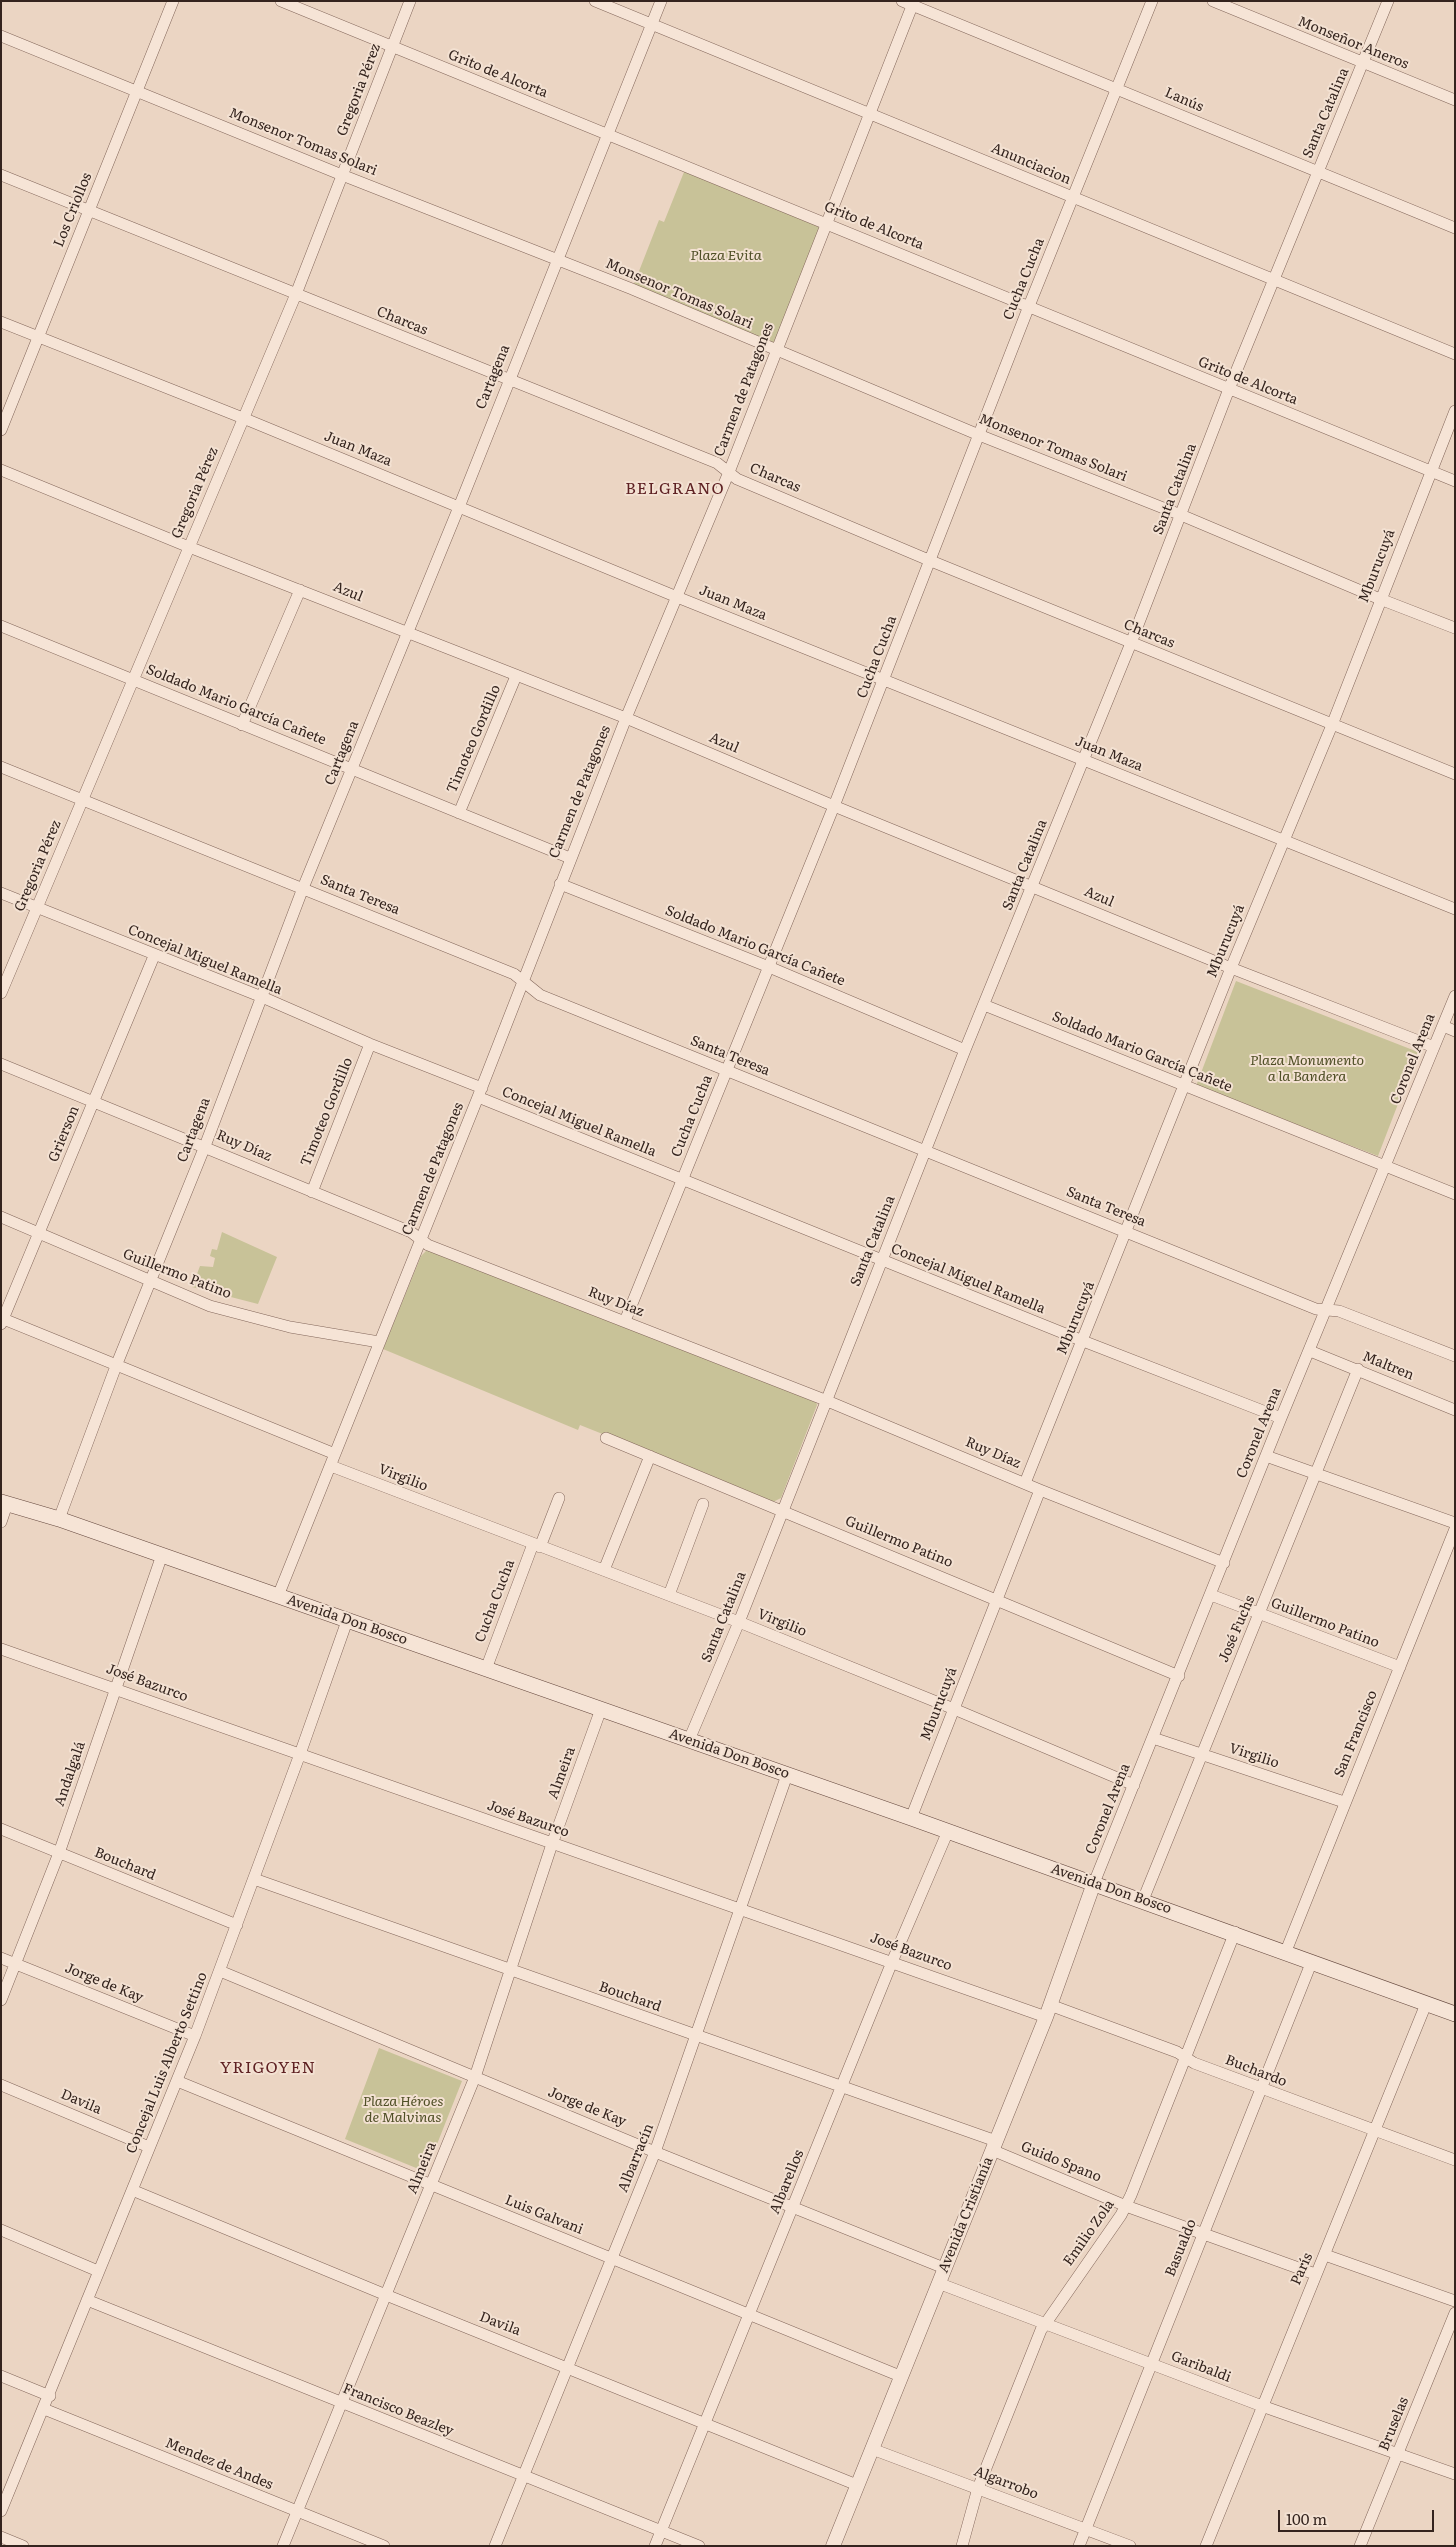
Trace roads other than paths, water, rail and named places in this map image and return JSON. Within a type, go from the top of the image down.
[{"type":"main road","name":"Avenida Don Bosco","points":[[4,1503],[58,1519],[788,1774],[1235,1932],[1455,2014]]},
{"type":"street","name":"Los Criollos","points":[[1,430],[173,1]]},
{"type":"street","name":"Grito de Alcorta","points":[[281,1],[1455,481]]},
{"type":"street","name":"Gregoria Pérez","points":[[1,993],[296,294],[410,1]]},
{"type":"street","name":"Anunciacion","points":[[595,1],[1455,354]]},
{"type":"street","name":"Cartagena","points":[[58,1519],[116,1366],[205,1146],[303,888],[459,507],[606,134],[661,1]]},
{"type":"street","name":"Cucha Cucha","points":[[625,1321],[834,806],[1029,306],[1152,1]]},
{"type":"street","name":"Monseñor Aneros","points":[[1213,1],[1455,100]]},
{"type":"street","name":"Santa Catalina","points":[[690,1740],[739,1622],[825,1400],[965,1050],[1131,643],[1182,515],[1229,389],[1388,1]]},
{"type":"street","name":"Lanús","points":[[909,3],[1455,228]]},
{"type":"street","name":"Carmen de Patagones","points":[[278,1596],[480,1093],[626,718],[729,472],[825,223],[871,114],[909,3]]},
{"type":"street","name":"Monsenor Tomas Solari","points":[[1,36],[138,90],[342,175],[632,290],[979,435],[1182,515],[1380,599],[1455,628]]},
{"type":"street","name":"Charcas","points":[[1,175],[717,463],[738,479],[931,561],[1455,774]]},
{"type":"street","name":"Juan Maza","points":[[1,322],[243,418],[678,597],[1455,909]]},
{"type":"street","name":"Mburucuyá","points":[[1025,1483],[1231,968],[1332,725],[1455,411]]},
{"type":"street","name":"Azul","points":[[1,470],[516,676],[626,718],[834,806],[1231,968],[1434,1047]]},
{"type":"street","points":[[242,725],[300,590]]},
{"type":"street","name":"Soldado Mario García Cañete","points":[[1,626],[570,858]]},
{"type":"street","name":"Timoteo Gordillo","points":[[459,813],[516,676]]},
{"type":"street","name":"Santa Teresa","points":[[1,766],[514,974],[540,995],[727,1071],[926,1150],[1307,1306],[1326,1311],[1340,1311],[1455,1356]]},
{"type":"street","name":"Soldado Mario García Cañete","points":[[560,884],[769,967],[965,1050]]},
{"type":"street","name":"Concejal Miguel Ramella","points":[[1,893],[154,956],[262,997],[682,1180],[1083,1341],[1281,1418]]},
{"type":"street","name":"Grierson","points":[[2,1320],[40,1233],[154,956]]},
{"type":"street","name":"Coronel Arena","points":[[1094,1883],[1179,1676],[1281,1418],[1455,996]]},
{"type":"street","name":"Soldado Mario García Cañete","points":[[984,1005],[1455,1194]]},
{"type":"street","points":[[1443,1026],[1455,1031]]},
{"type":"street","name":"Timoteo Gordillo","points":[[312,1192],[370,1044]]},
{"type":"street","name":"Ruy Díaz","points":[[1,1064],[411,1232],[428,1245],[825,1400],[1040,1490],[1224,1563]]},
{"type":"street","name":"Guillermo Patino","points":[[1,1217],[210,1306],[290,1327],[379,1342]]},
{"type":"street","points":[[2,1320],[335,1454]]},
{"type":"street","name":"Maltren","points":[[1310,1351],[1455,1410]]},
{"type":"street","name":"José Fuchs","points":[[1143,1900],[1200,1754],[1260,1614],[1358,1369]]},
{"type":"street","name":"Guillermo Patino","points":[[606,1438],[996,1598],[1179,1676]]},
{"type":"street","points":[[604,1570],[650,1456]]},
{"type":"street","points":[[1266,1456],[1455,1523]]},
{"type":"street","name":"Virgilio","points":[[331,1466],[739,1622],[954,1709],[1134,1785]]},
{"type":"street","name":"Mburucuyá","points":[[911,1818],[1040,1490]]},
{"type":"street","name":"Cucha Cucha","points":[[486,1669],[559,1498]]},
{"type":"street","points":[[1,1522],[4,1503]]},
{"type":"street","points":[[669,1595],[703,1504]]},
{"type":"street","name":"San Francisco","points":[[1286,1951],[1344,1802],[1455,1529]]},
{"type":"street","name":"Andalgalá","points":[[1,2000],[60,1853],[115,1687],[162,1555]]},
{"type":"street","name":"Guillermo Patino","points":[[1211,1596],[1400,1667]]},
{"type":"street","name":"Concejal Luis Alberto Settino","points":[[1,2511],[50,2396],[98,2271],[195,2036],[254,1880],[347,1621]]},
{"type":"street","name":"José Bazurco","points":[[1,1649],[115,1687],[552,1844],[741,1908],[892,1962],[1048,2011]]},
{"type":"street","name":"Almeira","points":[[283,2546],[475,2077],[552,1844],[602,1709]]},
{"type":"street","name":"Virgilio","points":[[1154,1738],[1344,1802]]},
{"type":"street","name":"Albarracín","points":[[495,2546],[655,2152],[698,2036],[788,1774]]},
{"type":"street","name":"Bouchard","points":[[1,1829],[237,1925]]},
{"type":"street","name":"Albarellos","points":[[655,2546],[892,1962],[948,1831]]},
{"type":"street","name":"Bouchard","points":[[254,1880],[509,1971],[843,2086],[994,2146]]},
{"type":"street","name":"Avenida Cristianía","points":[[833,2546],[1048,2011],[1094,1883]]},
{"type":"street","name":"Emilio Zola","points":[[962,2546],[978,2488],[1044,2323],[1126,2206],[1235,1932]]},
{"type":"street","name":"Jorge de Kay","points":[[1,1958],[195,2036]]},
{"type":"street","name":"Basualdo","points":[[1079,2546],[1084,2529],[1202,2233],[1262,2090],[1312,1961]]},
{"type":"street","name":"Jorge de Kay","points":[[220,1971],[655,2152],[944,2268]]},
{"type":"street","name":"París","points":[[1206,2546],[1426,2004]]},
{"type":"street","name":"Buchardo","points":[[1048,2011],[1177,2052],[1186,2058],[1262,2090],[1455,2160]]},
{"type":"street","name":"Luis Galvani","points":[[177,2081],[900,2376]]},
{"type":"street","name":"Davila","points":[[1,2085],[149,2147]]},
{"type":"street","name":"Guido Spano","points":[[994,2146],[1126,2206],[1315,2274]]},
{"type":"street","name":"Davila","points":[[132,2190],[386,2295],[567,2366],[857,2485]]},
{"type":"street","points":[[1,2230],[98,2271]]},
{"type":"street","points":[[1325,2255],[1455,2301]]},
{"type":"street","name":"Garibaldi","points":[[938,2283],[1262,2406],[1455,2474]]},
{"type":"street","name":"Francisco Beazley","points":[[87,2300],[699,2546]]},
{"type":"street","name":"Bruselas","points":[[1360,2546],[1455,2313]]},
{"type":"street","points":[[1,2376],[50,2396]]},
{"type":"street","name":"Mendez de Andes","points":[[44,2409],[384,2546]]},
{"type":"street","name":"Algarrobo","points":[[872,2449],[1130,2546]]},
{"type":"street","points":[[1,2537],[23,2546]]},
{"type":"district","name":"BELGRANO","points":[[675,489]]},
{"type":"district","name":"YRIGOYEN","points":[[268,2068]]},
{"type":"park label","name":"Plaza Evita","points":[[726,256]]},
{"type":"park label","name":"Plaza Monumento a la Bandera","points":[[1307,1070]]},
{"type":"park label","name":"Plaza Héroes de Malvinas","points":[[403,2110]]}]
